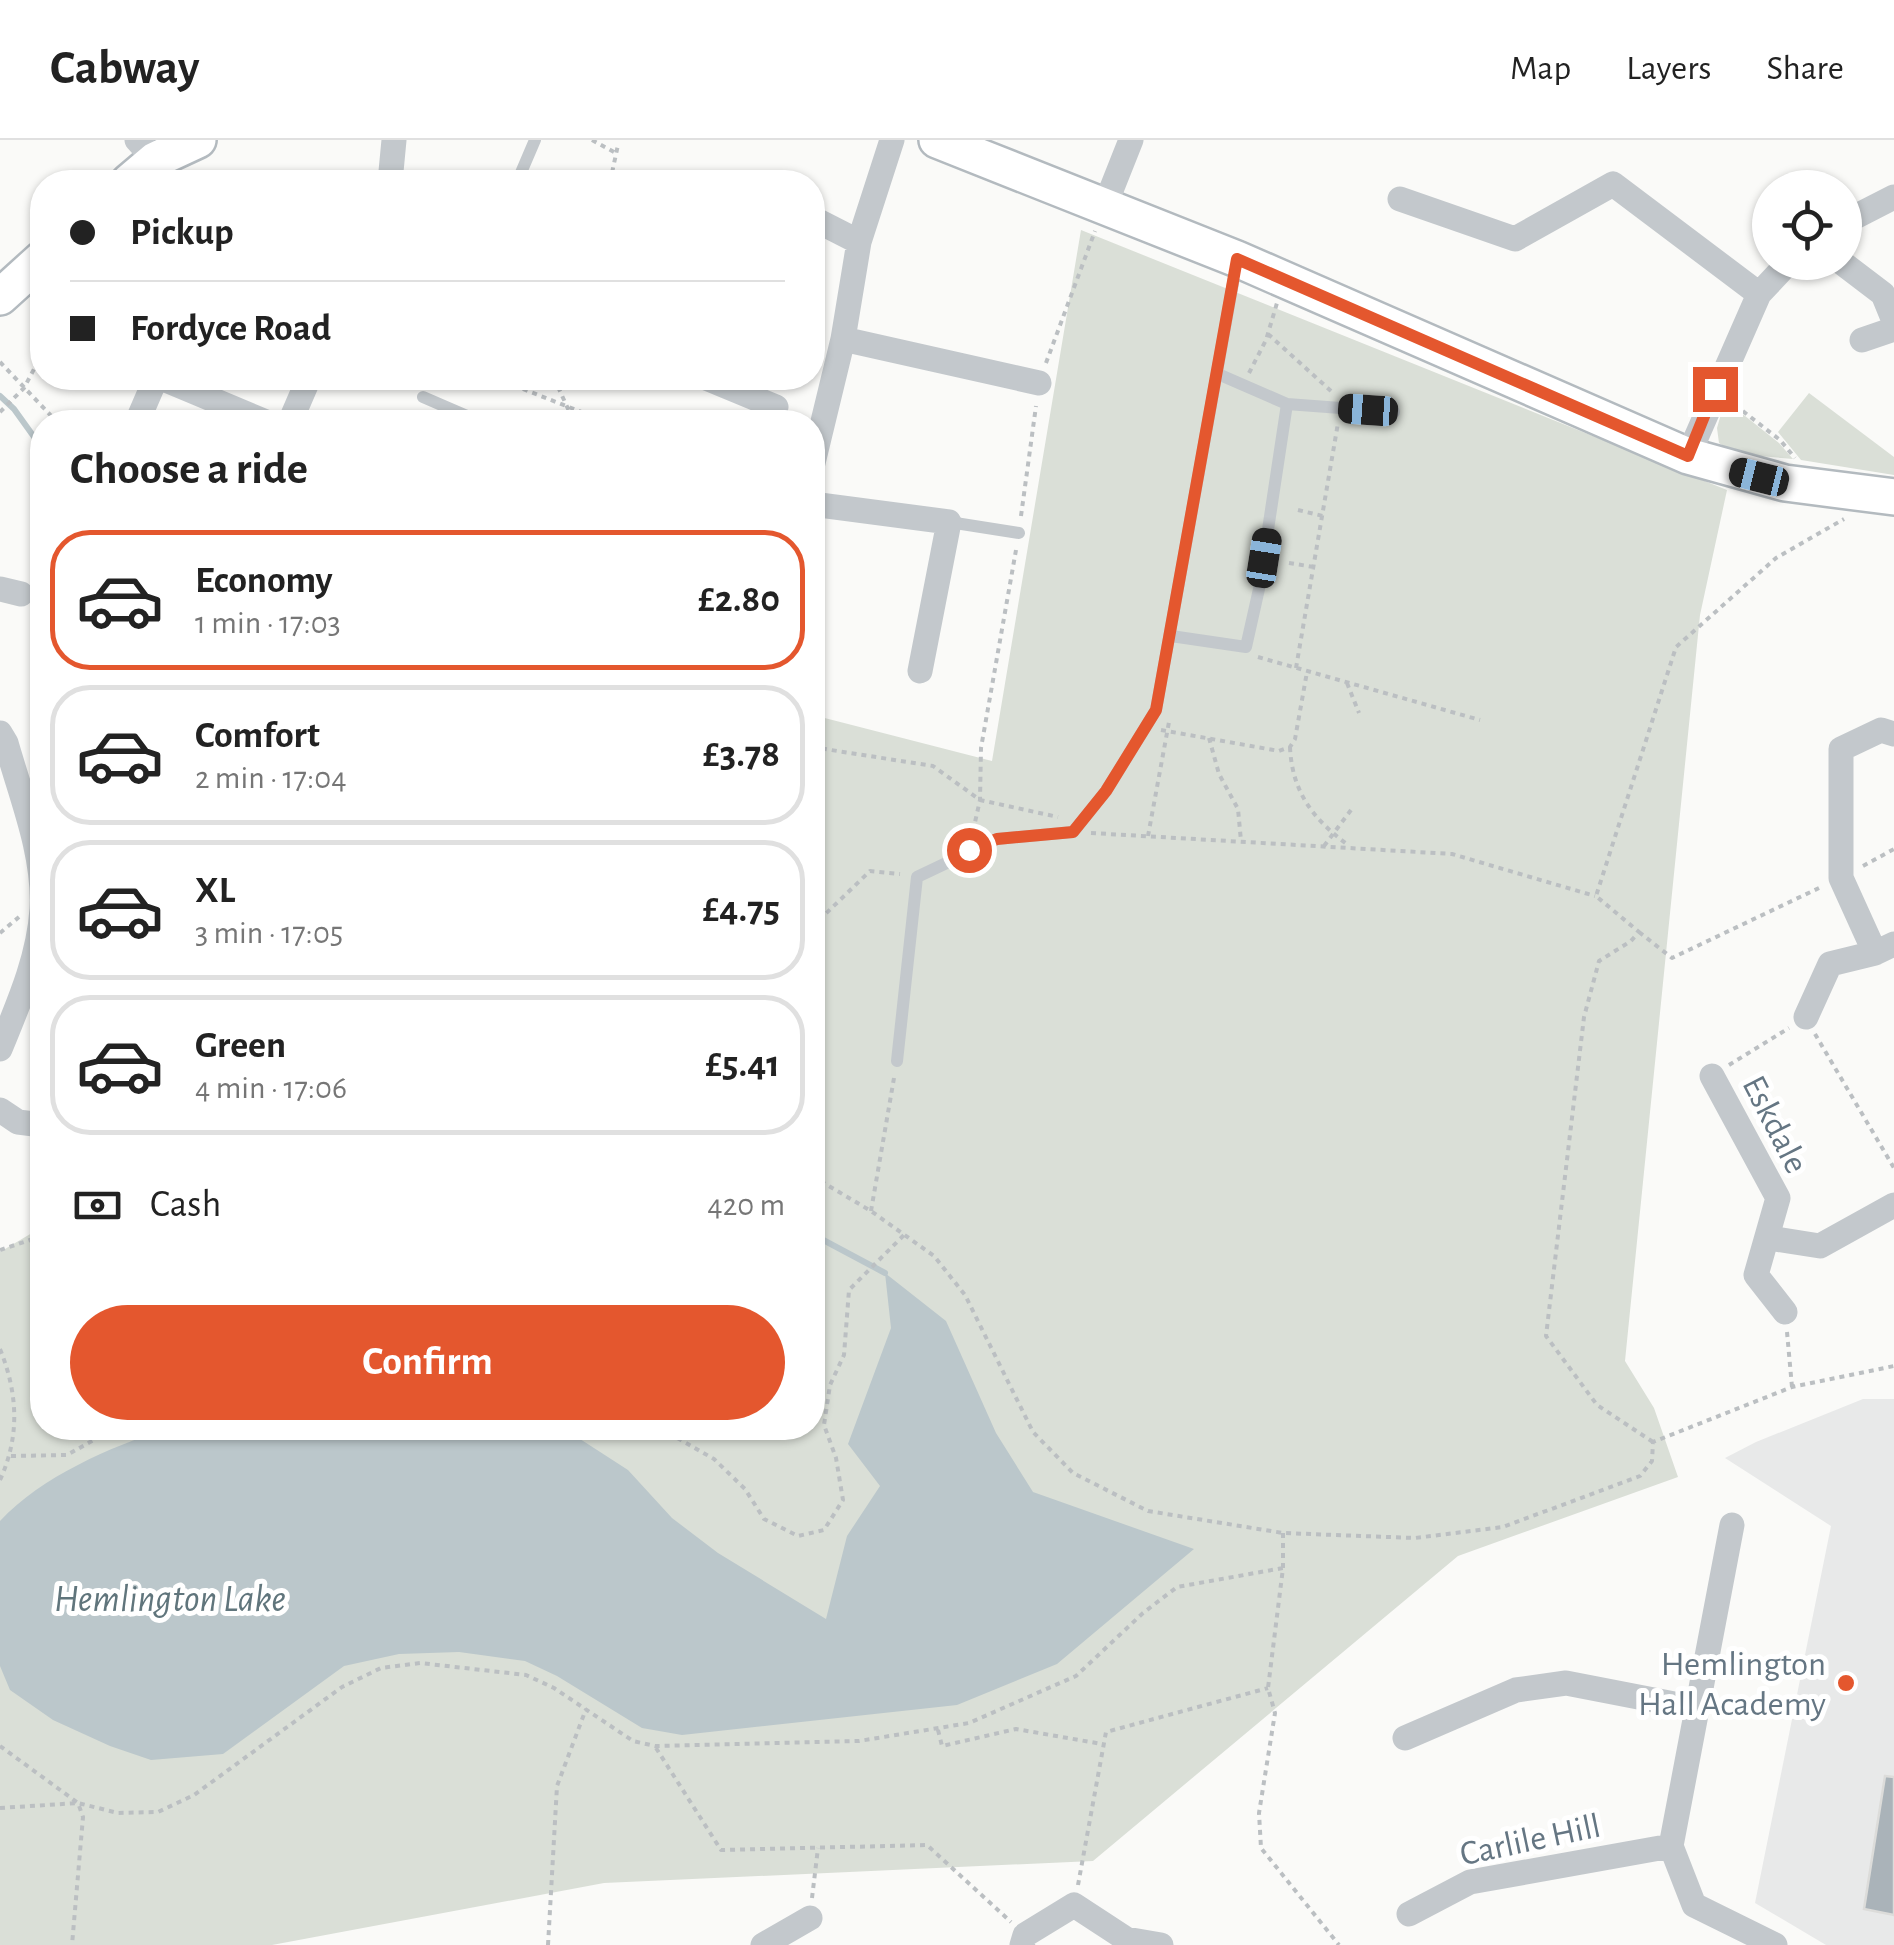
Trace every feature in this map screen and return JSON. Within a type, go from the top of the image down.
[{"type":"street","points":[[140,161],[198,140]]},
{"type":"street","points":[[394,140],[397,170]]},
{"type":"street","points":[[825,415],[844,339],[859,242],[892,140]]},
{"type":"street","points":[[937,140],[1237,259],[1688,456],[1785,483],[1889,498]]},
{"type":"street","points":[[1104,208],[1131,140]]},
{"type":"street","points":[[1400,199],[1514,239],[1613,184],[1759,294]]},
{"type":"street","points":[[1862,213],[1894,197]]},
{"type":"street","points":[[825,225],[859,242]]},
{"type":"street","points":[[0,296],[30,270]]},
{"type":"street","points":[[1862,278],[1883,294],[1894,320]]},
{"type":"street","points":[[1688,456],[1759,294],[1772,280]]},
{"type":"street","points":[[1862,340],[1894,329]]},
{"type":"street","points":[[844,339],[1039,382]]},
{"type":"street","points":[[188,390],[237,410]]},
{"type":"street","points":[[734,390],[776,408]]},
{"type":"street","points":[[825,506],[949,522],[920,671]]},
{"type":"street","points":[[1806,1017],[1830,964],[1884,948],[1840,878],[1842,749],[1881,730],[1894,734]]},
{"type":"street","points":[[2,741],[30,824]]},
{"type":"street","points":[[0,1050],[13,986],[30,941]]},
{"type":"street","name":"Eskdale","points":[[1712,1076],[1778,1198],[1756,1275],[1785,1312]]},
{"type":"street","points":[[0,1110],[18,1122],[30,1124]]},
{"type":"street","points":[[1769,1238],[1820,1246],[1894,1205]]},
{"type":"street","points":[[1732,1525],[1671,1846],[1694,1905],[1776,1945]]},
{"type":"street","points":[[1405,1738],[1516,1690],[1566,1683],[1695,1708]]},
{"type":"street","name":"Carlile Hill","points":[[1410,1914],[1470,1882],[1671,1846]]},
{"type":"street","points":[[1024,1940],[1074,1904],[1126,1938],[1161,1945]]},
{"type":"street","points":[[768,1945],[810,1918]]},
{"type":"lane","points":[[521,170],[535,140]]},
{"type":"lane","points":[[898,1061],[917,877],[997,839],[1073,832],[1106,791],[1156,710],[1237,259]]},
{"type":"lane","points":[[1218,374],[1287,404],[1394,412]]},
{"type":"lane","points":[[423,397],[453,410]]},
{"type":"lane","points":[[1171,636],[1246,647],[1259,589],[1287,404]]},
{"type":"lane","points":[[949,522],[1018,533]]},
{"type":"path","points":[[592,140],[616,153]]},
{"type":"path","points":[[612,170],[618,145]]},
{"type":"path","points":[[1246,386],[1252,364],[1268,334],[1283,279]]},
{"type":"path","points":[[1268,334],[1326,385],[1340,408],[1296,668]]},
{"type":"path","points":[[0,362],[45,410]]},
{"type":"path","points":[[0,412],[30,377]]},
{"type":"path","points":[[1715,389],[1780,440],[1798,461]]},
{"type":"path","points":[[526,390],[577,410]]},
{"type":"path","points":[[558,390],[567,410]]},
{"type":"path","points":[[1596,896],[1676,647],[1776,558],[1889,498]]},
{"type":"path","points":[[1298,510],[1323,516]]},
{"type":"path","points":[[1289,563],[1314,568]]},
{"type":"path","points":[[1246,647],[1255,656],[1480,720]]},
{"type":"path","points":[[1146,726],[1280,752],[1296,739],[1307,672]]},
{"type":"path","points":[[1347,683],[1359,713]]},
{"type":"path","points":[[1148,836],[1170,715]]},
{"type":"path","points":[[1209,738],[1218,774],[1238,809],[1241,841]]},
{"type":"path","points":[[1290,747],[1296,787],[1305,804],[1351,848]]},
{"type":"path","points":[[825,749],[934,766],[980,800],[1055,814],[1073,832],[1452,854],[1596,896],[1672,958],[1894,849]]},
{"type":"path","points":[[1324,846],[1354,806]]},
{"type":"path","points":[[825,914],[870,871],[917,877]]},
{"type":"path","points":[[1638,932],[1599,962],[1584,1017],[1546,1336],[1598,1406],[1653,1442]]},
{"type":"path","points":[[1712,1076],[1806,1017],[1894,1168]]},
{"type":"path","points":[[871,1211],[898,1061]]},
{"type":"path","points":[[825,1184],[934,1256],[964,1295],[1034,1432],[1073,1473],[1148,1512],[1283,1533],[1416,1538],[1503,1526],[1640,1476],[1652,1461],[1653,1442]]},
{"type":"path","points":[[825,1419],[830,1385],[844,1355],[848,1290],[906,1234]]},
{"type":"path","points":[[0,1250],[30,1240]]},
{"type":"path","points":[[1785,1312],[1792,1387]]},
{"type":"path","points":[[0,1349],[12,1380],[16,1424],[11,1456],[0,1480]]},
{"type":"path","points":[[1653,1442],[1792,1387],[1894,1366]]},
{"type":"path","points":[[681,1440],[714,1459],[745,1489],[764,1519],[798,1536],[824,1530],[843,1500],[836,1458],[825,1429]]},
{"type":"path","points":[[11,1456],[66,1455],[94,1440]]},
{"type":"path","points":[[1283,1533],[1268,1688],[1275,1713],[1259,1813],[1261,1848],[1340,1945]]},
{"type":"path","points":[[0,1808],[78,1803],[118,1813],[158,1812],[194,1795],[342,1687],[381,1668],[420,1663],[526,1675],[554,1688],[633,1740],[655,1746],[859,1741],[938,1730],[969,1723],[1076,1676],[1143,1612],[1178,1587],[1282,1568]]},
{"type":"path","points":[[1074,1904],[1106,1732],[1268,1688]]},
{"type":"path","points":[[548,1945],[557,1786],[586,1709]]},
{"type":"path","points":[[938,1730],[942,1746],[1016,1729],[1104,1744]]},
{"type":"path","points":[[0,1746],[78,1803],[83,1817],[72,1945]]},
{"type":"path","points":[[655,1746],[721,1850],[927,1845],[1024,1940]]},
{"type":"path","points":[[810,1918],[818,1848]]},
{"type":"shaded area","points":[[1081,230],[1727,490],[1700,615],[1625,1361],[1654,1408],[1678,1477],[1458,1556],[1093,1861],[604,1883],[272,1945],[0,1945],[0,1252],[30,1234],[30,1440],[825,1440],[825,718],[992,761]]},
{"type":"shaded area","points":[[1809,393],[1894,457],[1894,475],[1801,460],[1778,432]]},
{"type":"shaded area","points":[[1725,400],[1793,459],[1736,454],[1719,443],[1717,428]]},
{"type":"shaded area","name":"Hemlington Hall Academy","points":[[1863,1399],[1894,1399],[1894,1945],[1826,1945],[1755,1903],[1831,1526],[1725,1458]]},
{"type":"water","name":"Hemlington Lake","points":[[885,1273],[946,1321],[996,1433],[1033,1492],[1194,1549],[1057,1664],[957,1705],[682,1735],[642,1728],[525,1661],[459,1652],[399,1654],[344,1666],[223,1754],[151,1760],[53,1720],[10,1690],[0,1666],[0,1521],[56,1477],[135,1440],[582,1440],[628,1470],[672,1518],[718,1553],[826,1619],[847,1536],[880,1486],[848,1444],[891,1328]]},
{"type":"building","name":"Hemlington Hall Academy","points":[[1885,1776],[1894,1777],[1894,1915],[1864,1909]]},
{"type":"waterway","points":[[0,396],[30,431]]},
{"type":"waterway","points":[[825,1241],[885,1273]]},
{"type":"place","name":"Hemlington Hall Academy","points":[[1846,1683]]},
{"type":"route","points":[[969,850],[997,839],[1073,832],[1106,791],[1156,710],[1237,259],[1688,456],[1715,389]]}]
